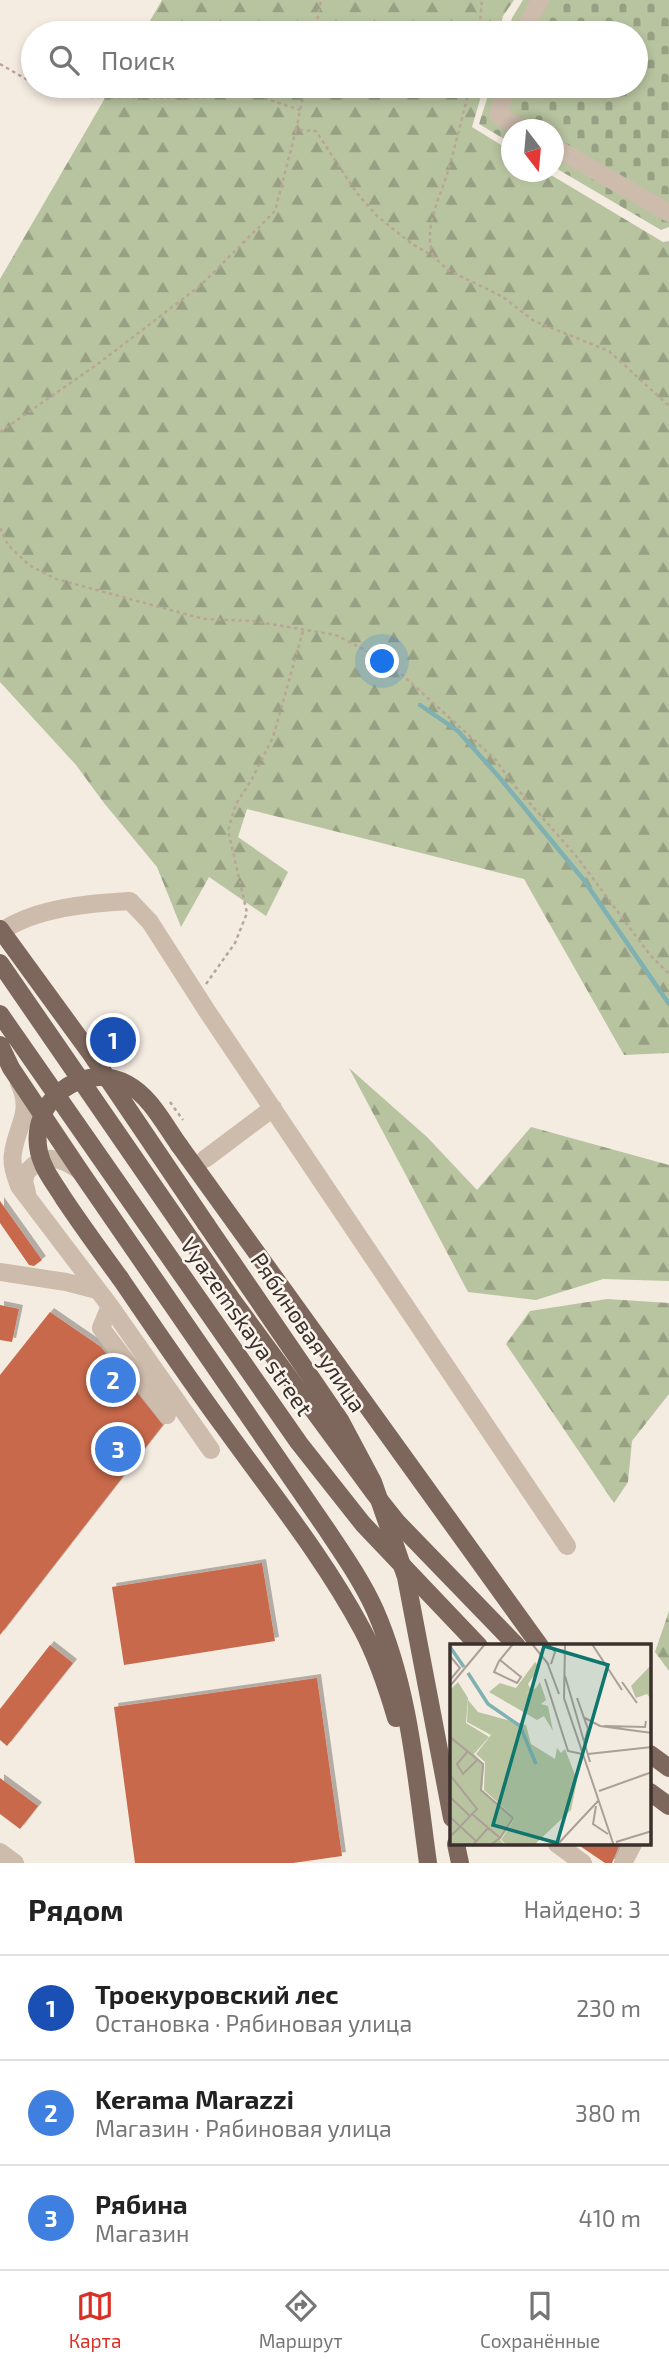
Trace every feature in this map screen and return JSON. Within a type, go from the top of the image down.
[{"type":"main road","name":"Рябиновая улица","points":[[1,930],[91,1054],[340,1420],[373,1482],[406,1577],[450,1808]]},
{"type":"main road","name":"Vyazemskaya street","points":[[0,963],[233,1301],[374,1493],[397,1522],[515,1644]]},
{"type":"main road","name":"Vyazemskaya street","points":[[0,1014],[299,1443],[363,1524],[477,1644]]},
{"type":"main road","points":[[0,1045],[11,1068],[80,1171],[283,1463],[354,1571],[375,1610],[394,1662],[410,1730],[428,1863]]},
{"type":"main road","points":[[415,1778],[383,1674],[343,1595],[47,1174],[38,1143],[40,1122],[49,1102],[64,1088],[83,1079],[105,1077],[125,1083],[142,1095],[539,1644]]},
{"type":"main road","points":[[652,1755],[669,1768]]},
{"type":"main road","points":[[652,1793],[669,1806]]},
{"type":"lane","points":[[529,21],[540,0]]},
{"type":"lane","points":[[503,98],[498,115],[505,119]]},
{"type":"lane","points":[[564,153],[669,214]]},
{"type":"lane","points":[[1,930],[23,919],[90,903],[130,901],[150,922],[567,1546]]},
{"type":"lane","points":[[11,1068],[23,1090],[26,1103],[23,1120],[7,1146],[12,1155],[19,1186],[110,1306],[211,1450]]},
{"type":"lane","points":[[205,1159],[273,1108]]},
{"type":"lane","points":[[29,1200],[24,1181],[26,1173],[40,1162],[50,1158],[62,1159],[80,1171]]},
{"type":"lane","points":[[0,1272],[66,1282],[97,1290]]},
{"type":"lane","points":[[110,1306],[101,1328],[167,1415]]},
{"type":"lane","points":[[565,1846],[583,1863]]},
{"type":"lane","points":[[623,1863],[632,1846]]},
{"type":"lane","points":[[0,1852],[15,1863]]},
{"type":"path","points":[[317,21],[321,0]]},
{"type":"path","points":[[481,21],[482,0]]},
{"type":"path","points":[[0,64],[21,76]]},
{"type":"path","points":[[264,98],[300,110]]},
{"type":"path","points":[[0,432],[99,363],[201,285],[275,211],[302,98]]},
{"type":"path","points":[[433,256],[428,243],[431,224],[449,169],[467,98]]},
{"type":"path","points":[[296,130],[316,131],[356,192],[377,216],[412,244],[433,256],[448,270],[503,297],[534,321],[609,351],[669,406]]},
{"type":"path","points":[[0,528],[8,545],[29,565],[56,579],[204,619],[253,621],[336,635],[388,662],[495,759],[512,783],[577,857],[650,955],[669,974]]},
{"type":"path","points":[[197,996],[235,943],[247,913],[228,830],[236,804],[253,779],[273,737],[303,631]]},
{"type":"path","points":[[170,1102],[183,1120]]},
{"type":"green space","points":[[162,0],[514,0],[502,21],[150,21]]},
{"type":"green space","points":[[523,0],[669,0],[669,227],[661,230],[564,173],[564,119],[501,119],[501,137],[479,124],[487,98],[648,98],[648,21],[511,21]]},
{"type":"green space","points":[[105,98],[480,98],[472,127],[501,145],[501,182],[563,182],[663,242],[669,241],[669,1053],[624,1055],[524,879],[247,809],[238,837],[288,872],[266,916],[209,877],[181,927],[157,867],[76,765],[0,682],[0,279]]},
{"type":"green space","points":[[349,1068],[427,1137],[477,1190],[531,1127],[669,1165],[669,1281],[603,1279],[536,1300],[468,1292]]},
{"type":"green space","points":[[607,1299],[669,1303],[669,1394],[632,1441],[628,1482],[614,1503],[506,1344],[530,1311]]},
{"type":"green space","points":[[669,1611],[669,1671],[655,1652]]},
{"type":"building","points":[[0,1201],[42,1260],[34,1266],[29,1265],[0,1223]]},
{"type":"building","points":[[0,1305],[19,1309],[12,1342],[0,1340]]},
{"type":"building","points":[[50,1312],[101,1347],[163,1425],[0,1635],[0,1375]]},
{"type":"building","points":[[262,1563],[275,1641],[124,1665],[112,1587]]},
{"type":"building","points":[[50,1645],[73,1663],[7,1746],[0,1740],[0,1709]]},
{"type":"building","points":[[317,1678],[342,1856],[293,1863],[135,1863],[114,1707]]},
{"type":"building","points":[[0,1778],[38,1806],[20,1829],[0,1814]]},
{"type":"building","points":[[580,1846],[619,1846],[612,1863],[605,1863]]},
{"type":"waterway","points":[[420,705],[458,731],[499,777],[583,879],[669,1004]]},
{"type":"place","name":"Троекуровский лес","points":[[113,1040]]},
{"type":"place","name":"Kerama Marazzi","points":[[113,1380]]},
{"type":"place","name":"Рябина","points":[[118,1449]]}]
